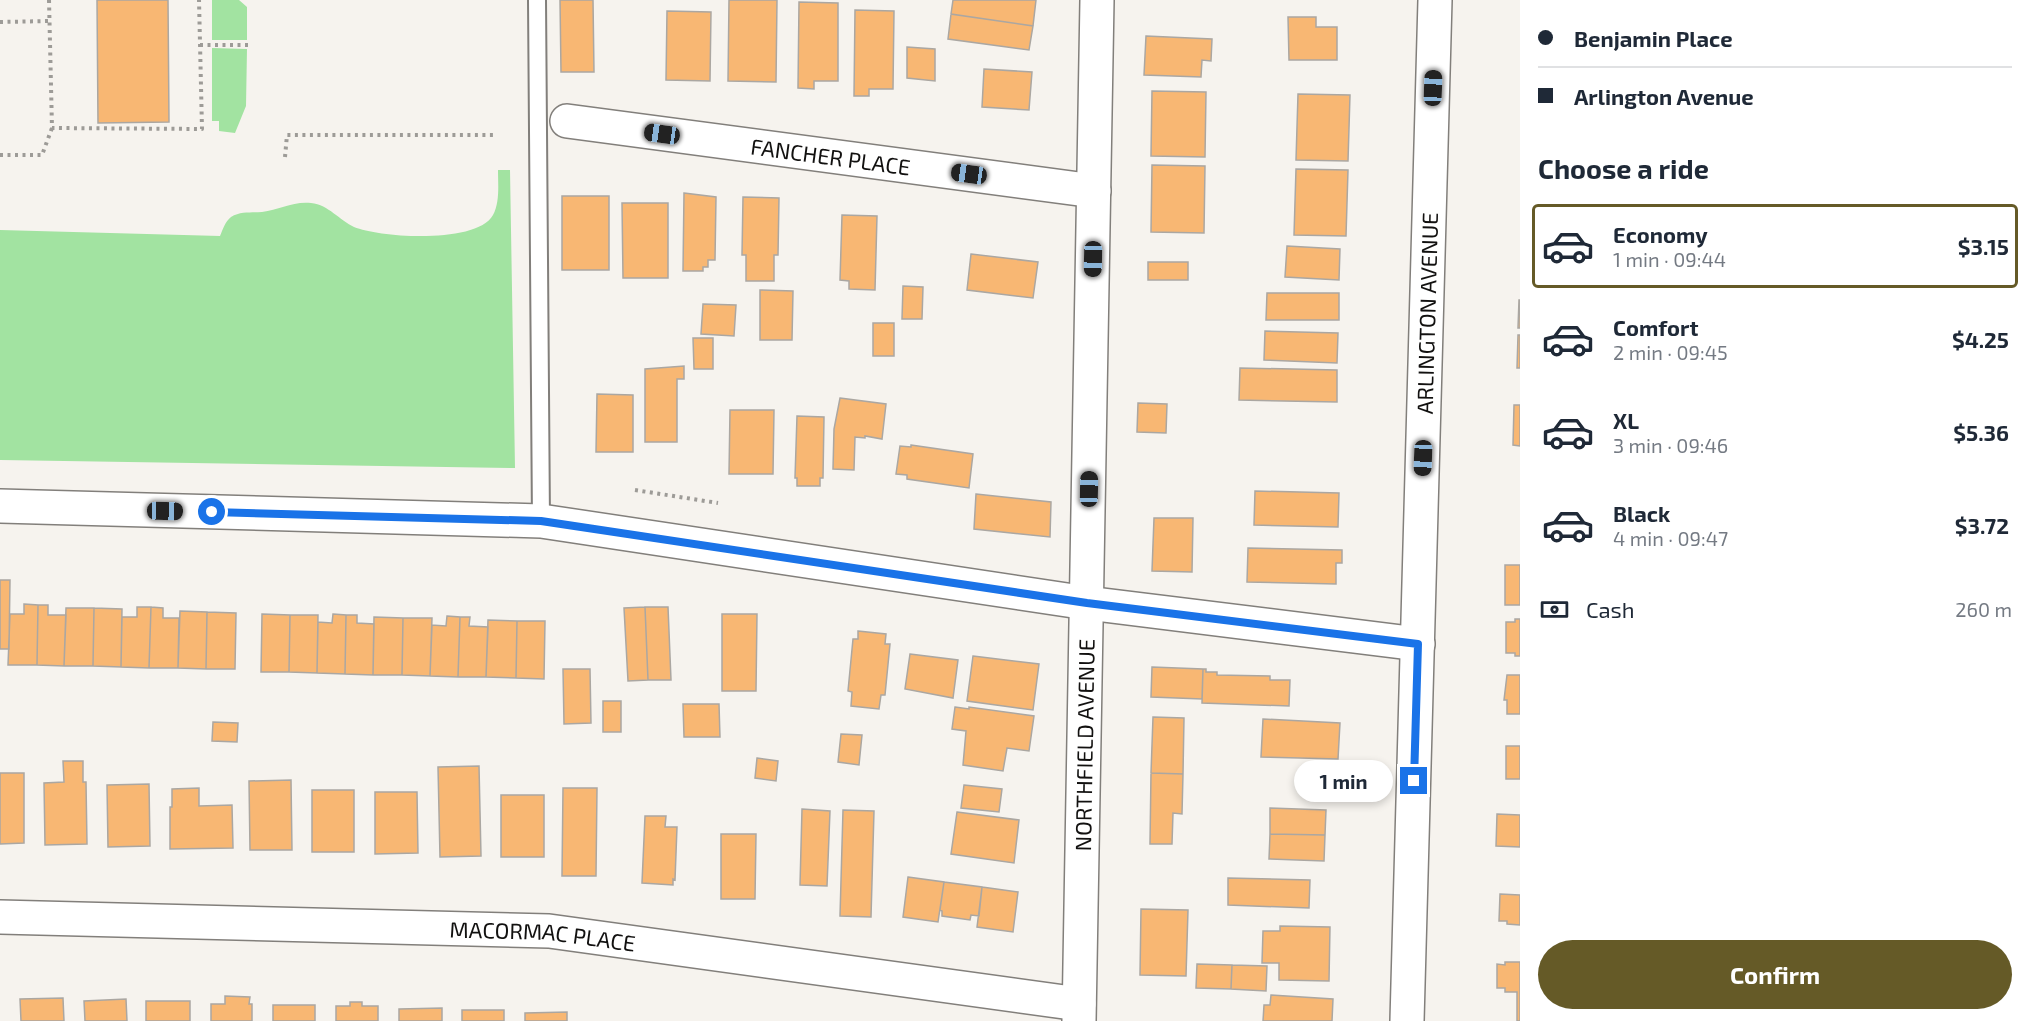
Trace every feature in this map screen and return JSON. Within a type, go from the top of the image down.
[{"type":"street","name":"NORTHFIELD AVENUE","points":[[1079,1013],[1097,0]]},
{"type":"street","name":"ARLINGTON AVENUE","points":[[1407,1021],[1435,0]]},
{"type":"street","name":"FANCHER PLACE","points":[[567,121],[1094,190]]},
{"type":"street","points":[[0,506],[541,521],[1087,603],[1418,644]]},
{"type":"street","name":"MACORMAC PLACE","points":[[0,917],[549,931],[1079,1013]]},
{"type":"lane","points":[[537,0],[541,521]]},
{"type":"path","points":[[0,155],[42,155],[52,128],[49,0]]},
{"type":"path","points":[[52,128],[202,129],[199,0]]},
{"type":"path","points":[[0,22],[49,21]]},
{"type":"path","points":[[200,45],[248,45]]},
{"type":"path","points":[[285,157],[287,135],[495,135]]},
{"type":"path","points":[[634,490],[718,503]]},
{"type":"green space","points":[[212,0],[239,0],[247,7],[247,40],[212,40]]},
{"type":"green space","points":[[212,48],[247,49],[246,106],[235,133],[219,131],[219,121],[212,121]]},
{"type":"green space","points":[[498,170],[510,170],[515,468],[0,460],[0,230],[220,236],[227,221],[235,215],[268,211],[292,204],[311,203],[329,210],[354,227],[367,231],[406,236],[449,234],[468,231],[484,224],[493,215],[498,199]]},
{"type":"building","points":[[97,0],[168,0],[169,122],[98,123]]},
{"type":"building","points":[[560,0],[593,0],[594,72],[561,72]]},
{"type":"building","points":[[729,0],[777,0],[776,82],[728,81]]},
{"type":"building","points":[[953,0],[1036,0],[1033,26],[951,14]]},
{"type":"building","points":[[799,2],[838,3],[838,81],[814,81],[814,89],[798,88]]},
{"type":"building","points":[[855,10],[894,11],[893,89],[869,89],[869,96],[854,96]]},
{"type":"building","points":[[667,11],[711,12],[710,81],[666,80]]},
{"type":"building","points":[[951,14],[1033,26],[1029,50],[948,39]]},
{"type":"building","points":[[1288,17],[1316,17],[1316,27],[1337,27],[1337,60],[1289,60]]},
{"type":"building","points":[[1146,36],[1212,39],[1211,61],[1202,60],[1201,77],[1144,75]]},
{"type":"building","points":[[907,47],[935,49],[935,81],[907,78]]},
{"type":"building","points":[[984,69],[1032,72],[1029,110],[982,107]]},
{"type":"building","points":[[1152,91],[1206,92],[1205,157],[1151,156]]},
{"type":"building","points":[[1298,94],[1350,95],[1348,161],[1296,160]]},
{"type":"building","points":[[1152,165],[1205,166],[1204,233],[1151,232]]},
{"type":"building","points":[[1296,169],[1348,170],[1346,236],[1294,235]]},
{"type":"building","points":[[684,193],[716,197],[715,260],[708,260],[708,267],[703,267],[703,271],[683,271]]},
{"type":"building","points":[[562,196],[609,196],[609,270],[562,270]]},
{"type":"building","points":[[743,197],[779,198],[778,255],[774,255],[774,281],[746,281],[746,255],[742,255]]},
{"type":"building","points":[[622,203],[668,203],[668,278],[623,278]]},
{"type":"building","points":[[842,215],[877,216],[875,290],[849,289],[849,281],[840,280]]},
{"type":"building","points":[[1287,246],[1340,249],[1339,280],[1285,277]]},
{"type":"building","points":[[971,254],[1038,262],[1033,298],[967,290]]},
{"type":"building","points":[[1148,262],[1188,262],[1188,280],[1148,280]]},
{"type":"building","points":[[903,286],[923,287],[922,319],[902,319]]},
{"type":"building","points":[[760,290],[793,291],[792,340],[760,340]]},
{"type":"building","points":[[1267,293],[1339,293],[1339,320],[1266,320]]},
{"type":"building","points":[[1519,300],[1520,328],[1518,328]]},
{"type":"building","points":[[703,304],[736,305],[734,336],[701,334]]},
{"type":"building","points":[[873,323],[894,323],[894,356],[873,356]]},
{"type":"building","points":[[1265,331],[1338,333],[1337,363],[1264,360]]},
{"type":"building","points":[[1518,335],[1520,335],[1520,368],[1517,368]]},
{"type":"building","points":[[693,338],[713,338],[713,369],[694,369]]},
{"type":"building","points":[[684,366],[684,379],[677,379],[677,442],[645,442],[645,369]]},
{"type":"building","points":[[1240,368],[1337,370],[1337,402],[1239,400]]},
{"type":"building","points":[[597,394],[633,395],[633,452],[596,452]]},
{"type":"building","points":[[840,398],[886,404],[882,439],[855,437],[854,470],[833,469],[834,429]]},
{"type":"building","points":[[1138,403],[1167,404],[1166,433],[1137,432]]},
{"type":"building","points":[[1514,405],[1520,405],[1520,446],[1513,445]]},
{"type":"building","points":[[730,410],[774,410],[773,474],[729,474]]},
{"type":"building","points":[[797,416],[824,417],[823,478],[820,478],[820,486],[797,486],[797,478],[795,478]]},
{"type":"building","points":[[911,445],[973,454],[969,488],[907,479],[907,475],[896,474],[900,446],[911,447]]},
{"type":"building","points":[[1255,491],[1339,493],[1338,527],[1254,525]]},
{"type":"building","points":[[976,494],[1051,502],[1050,537],[974,529]]},
{"type":"building","points":[[1154,518],[1193,518],[1192,572],[1152,571]]},
{"type":"building","points":[[1248,548],[1342,550],[1342,563],[1336,563],[1336,584],[1247,582]]},
{"type":"building","points":[[1505,565],[1520,565],[1520,605],[1505,605]]},
{"type":"building","points":[[0,580],[10,580],[9,649],[0,649]]},
{"type":"building","points":[[24,604],[38,605],[37,665],[8,665],[10,614],[24,614]]},
{"type":"building","points":[[38,605],[48,605],[48,615],[66,615],[64,666],[37,665]]},
{"type":"building","points":[[137,607],[151,607],[149,668],[121,667],[122,617],[137,617]]},
{"type":"building","points":[[151,607],[163,608],[163,618],[179,618],[178,668],[149,668]]},
{"type":"building","points":[[645,607],[648,680],[628,681],[624,608]]},
{"type":"building","points":[[645,607],[668,607],[671,680],[648,680]]},
{"type":"building","points":[[66,608],[94,608],[93,666],[64,666]]},
{"type":"building","points":[[94,608],[122,609],[121,667],[93,666]]},
{"type":"building","points":[[180,611],[207,612],[206,669],[178,668]]},
{"type":"building","points":[[207,612],[236,613],[235,669],[206,669]]},
{"type":"building","points":[[262,614],[290,615],[289,672],[261,672]]},
{"type":"building","points":[[333,614],[346,615],[345,674],[317,673],[318,622],[332,623]]},
{"type":"building","points":[[722,614],[757,614],[756,691],[722,691]]},
{"type":"building","points":[[290,615],[318,615],[317,673],[289,672]]},
{"type":"building","points":[[346,615],[357,615],[357,623],[374,624],[373,675],[345,674]]},
{"type":"building","points":[[447,616],[460,617],[458,677],[430,676],[432,625],[446,626]]},
{"type":"building","points":[[374,617],[403,618],[402,675],[373,675]]},
{"type":"building","points":[[460,617],[470,617],[469,626],[488,627],[486,677],[458,677]]},
{"type":"building","points":[[403,618],[432,618],[430,676],[402,675]]},
{"type":"building","points":[[1515,619],[1520,619],[1520,656],[1515,656],[1515,653],[1506,653],[1506,622],[1515,622]]},
{"type":"building","points":[[488,620],[517,621],[516,678],[486,677]]},
{"type":"building","points":[[517,621],[545,621],[544,679],[516,678]]},
{"type":"building","points":[[858,631],[886,634],[885,644],[890,644],[885,695],[881,695],[879,709],[851,706],[852,692],[848,691],[853,639],[858,639]]},
{"type":"building","points":[[910,654],[958,660],[953,698],[905,689]]},
{"type":"building","points":[[973,656],[1039,664],[1033,710],[967,701]]},
{"type":"building","points":[[1152,667],[1203,669],[1202,699],[1151,697]]},
{"type":"building","points":[[563,669],[590,669],[591,723],[564,724]]},
{"type":"building","points":[[1203,669],[1206,669],[1206,672],[1217,672],[1217,675],[1270,676],[1270,680],[1290,680],[1289,706],[1202,703]]},
{"type":"building","points":[[1507,675],[1520,675],[1520,714],[1507,714],[1507,700],[1504,700]]},
{"type":"building","points":[[603,701],[621,701],[621,732],[603,732]]},
{"type":"building","points":[[683,704],[719,704],[720,737],[684,737]]},
{"type":"building","points":[[955,707],[1034,716],[1029,751],[1007,748],[1003,771],[963,765],[966,731],[952,729]]},
{"type":"building","points":[[1153,717],[1184,718],[1183,774],[1151,773]]},
{"type":"building","points":[[1263,719],[1340,723],[1338,759],[1261,757]]},
{"type":"building","points":[[213,722],[238,723],[237,742],[212,741]]},
{"type":"building","points":[[841,734],[862,735],[859,765],[838,762]]},
{"type":"building","points":[[1506,746],[1520,746],[1520,779],[1506,779]]},
{"type":"building","points":[[757,758],[778,761],[776,781],[755,778]]},
{"type":"building","points":[[63,761],[83,761],[83,782],[86,782],[87,844],[45,845],[44,783],[64,782]]},
{"type":"building","points":[[479,766],[481,856],[440,857],[438,767]]},
{"type":"building","points":[[0,773],[24,773],[24,843],[0,844]]},
{"type":"building","points":[[1151,773],[1183,774],[1182,814],[1173,813],[1172,844],[1150,844]]},
{"type":"building","points":[[291,780],[292,850],[250,850],[249,781]]},
{"type":"building","points":[[149,784],[150,846],[108,847],[107,785]]},
{"type":"building","points":[[964,785],[1002,789],[999,812],[961,808]]},
{"type":"building","points":[[199,788],[199,806],[232,805],[233,848],[170,849],[172,789]]},
{"type":"building","points":[[563,788],[597,788],[596,876],[562,876]]},
{"type":"building","points":[[312,790],[354,790],[354,852],[312,852]]},
{"type":"building","points":[[375,792],[417,792],[418,853],[375,854]]},
{"type":"building","points":[[501,795],[544,795],[544,857],[501,857]]},
{"type":"building","points":[[1270,808],[1326,810],[1325,835],[1270,834]]},
{"type":"building","points":[[802,809],[830,811],[827,886],[800,885]]},
{"type":"building","points":[[843,810],[874,811],[871,917],[840,916]]},
{"type":"building","points":[[957,812],[1019,820],[1014,863],[951,854]]},
{"type":"building","points":[[1497,814],[1520,815],[1520,847],[1496,846]]},
{"type":"building","points":[[645,816],[666,816],[665,827],[677,827],[673,885],[642,883]]},
{"type":"building","points":[[721,834],[756,834],[755,899],[721,899]]},
{"type":"building","points":[[1270,834],[1325,835],[1324,861],[1269,859]]},
{"type":"building","points":[[908,877],[944,882],[938,922],[903,917]]},
{"type":"building","points":[[1228,878],[1310,880],[1309,908],[1228,905]]},
{"type":"building","points":[[944,882],[982,887],[979,916],[971,915],[970,920],[942,916],[940,910]]},
{"type":"building","points":[[982,887],[1018,892],[1013,932],[977,927]]},
{"type":"building","points":[[1500,894],[1520,895],[1520,925],[1499,921]]},
{"type":"building","points":[[1141,909],[1188,910],[1186,976],[1140,975]]},
{"type":"building","points":[[1280,926],[1330,927],[1329,981],[1279,980],[1279,963],[1262,963],[1263,931],[1280,931]]},
{"type":"building","points":[[1505,962],[1520,962],[1520,1021],[1517,1021],[1517,992],[1505,992],[1505,988],[1497,988],[1497,964],[1505,965]]},
{"type":"building","points":[[1197,964],[1232,965],[1231,989],[1196,988]]},
{"type":"building","points":[[1232,965],[1267,966],[1266,991],[1231,989]]},
{"type":"building","points":[[1271,995],[1333,999],[1332,1021],[1263,1021],[1264,1005],[1270,1005]]},
{"type":"building","points":[[225,996],[250,997],[252,1021],[211,1021],[211,1004],[225,1004]]},
{"type":"building","points":[[63,998],[64,1021],[21,1021],[20,999]]},
{"type":"building","points":[[126,999],[127,1021],[85,1021],[84,1001]]},
{"type":"building","points":[[146,1001],[190,1001],[190,1021],[146,1021]]},
{"type":"building","points":[[350,1002],[362,1002],[362,1006],[378,1006],[378,1021],[336,1021],[336,1006],[350,1006]]},
{"type":"building","points":[[273,1005],[315,1005],[315,1021],[273,1021]]},
{"type":"building","points":[[442,1008],[442,1021],[399,1021],[399,1009]]},
{"type":"building","points":[[462,1010],[504,1010],[504,1021],[462,1021]]},
{"type":"building","points":[[567,1012],[567,1021],[525,1021],[525,1013]]},
{"type":"route","points":[[212,512],[541,521],[1087,603],[1418,644],[1414,781]]}]
